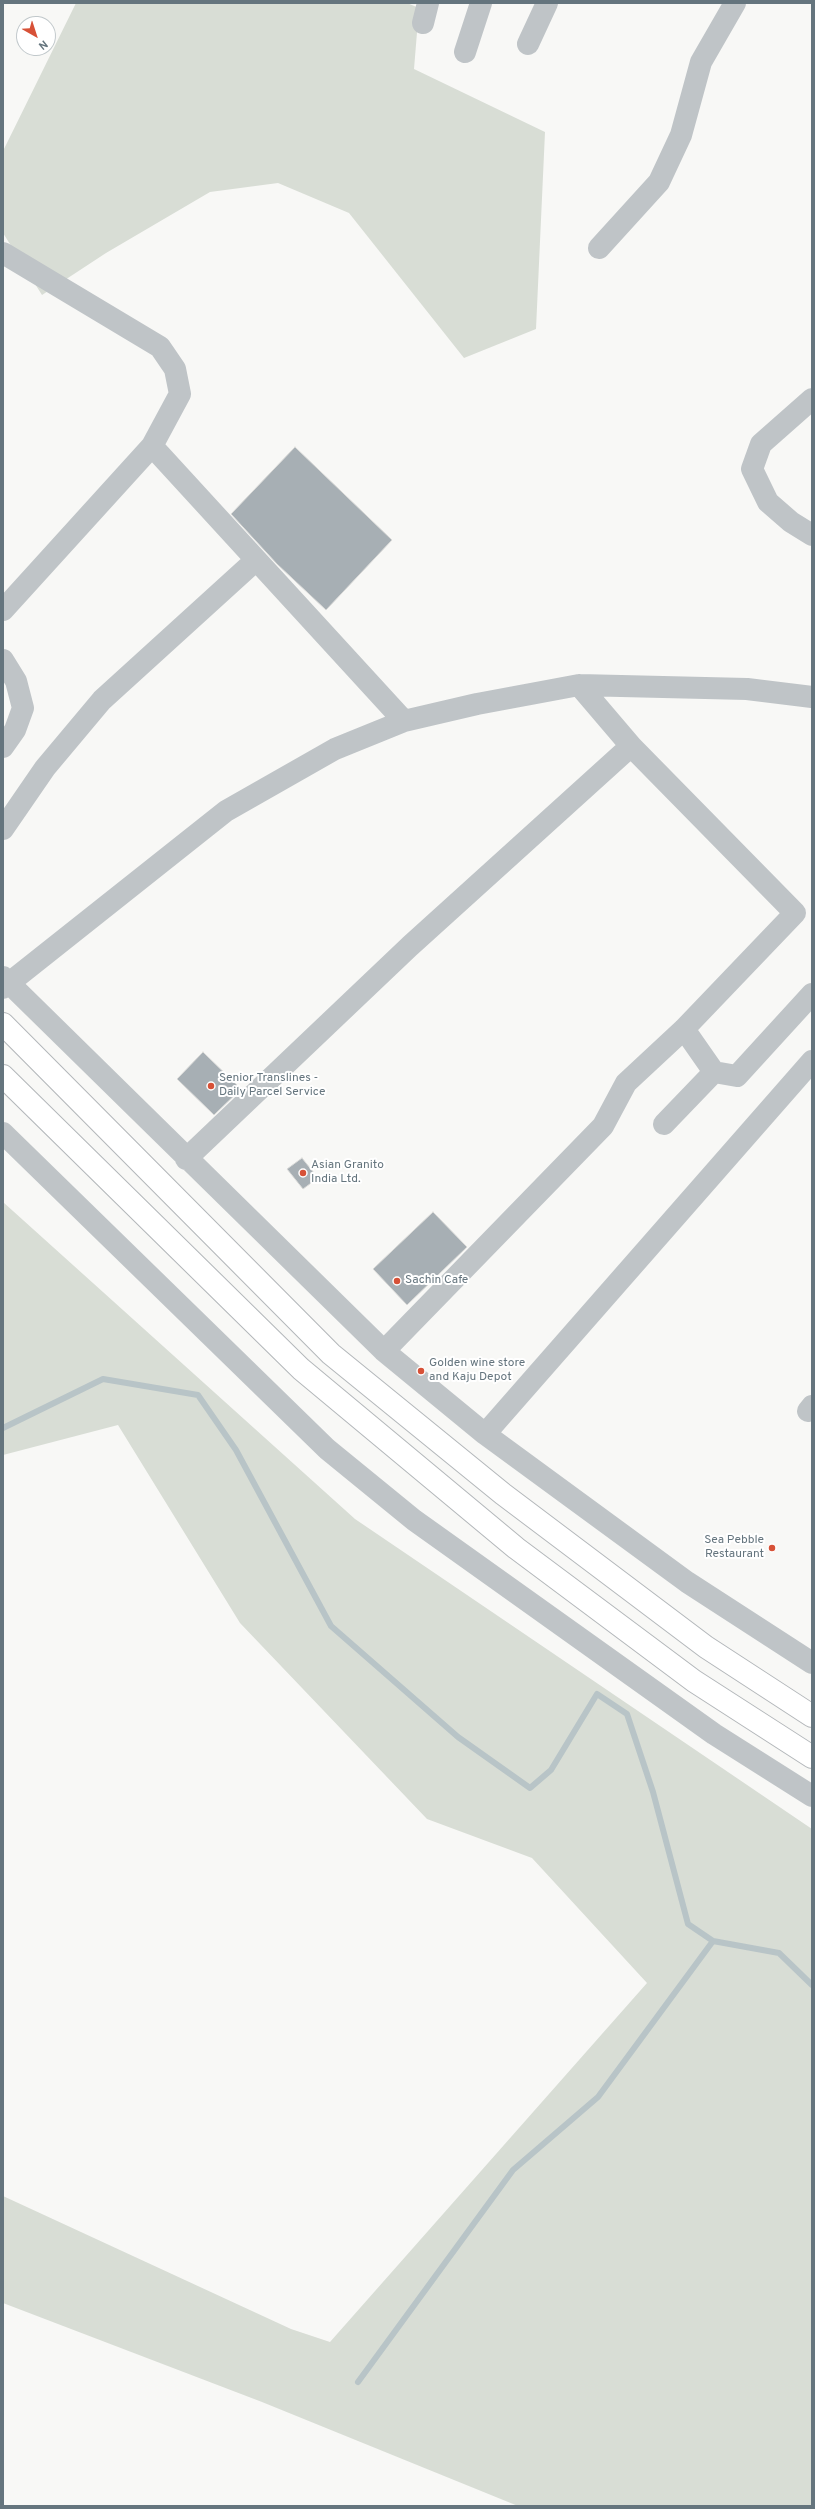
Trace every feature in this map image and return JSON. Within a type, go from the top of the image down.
[{"type":"highway","points":[[3,1024],[331,1354],[503,1494],[706,1647],[812,1716]]},
{"type":"highway","points":[[3,1076],[301,1369],[516,1548],[694,1681],[812,1757]]},
{"type":"street","points":[[465,52],[481,3]]},
{"type":"street","points":[[528,44],[547,3]]},
{"type":"street","points":[[599,248],[659,182],[681,135],[701,62],[735,3]]},
{"type":"street","points":[[3,253],[160,347],[175,369],[180,394],[152,446],[3,610]]},
{"type":"street","points":[[812,399],[761,444],[752,469],[768,502],[791,522],[812,535]]},
{"type":"street","points":[[152,446],[404,721]]},
{"type":"street","points":[[3,830],[45,768],[102,700],[256,560]]},
{"type":"street","points":[[3,660],[16,681],[23,708],[14,730],[3,747]]},
{"type":"street","points":[[384,1351],[602,1126],[626,1083],[684,1029],[795,913],[631,746],[579,685]]},
{"type":"street","points":[[812,697],[747,689],[579,685],[478,704],[404,721],[335,749],[226,811],[5,983],[384,1351],[485,1434],[687,1582],[812,1663]]},
{"type":"street","points":[[186,1159],[410,946],[631,746]]},
{"type":"street","points":[[684,1029],[714,1072],[737,1076],[812,994]]},
{"type":"street","points":[[485,1434],[812,1061]]},
{"type":"street","points":[[664,1124],[714,1072]]},
{"type":"street","points":[[3,1133],[328,1449],[439,1538],[714,1734],[812,1796]]},
{"type":"shaded area","points":[[76,3],[407,3],[419,8],[414,69],[545,132],[536,329],[464,358],[349,213],[278,183],[210,192],[106,253],[42,295],[3,233],[3,151],[50,56],[56,56],[56,44]]},
{"type":"shaded area","points":[[3,1202],[355,1519],[812,1829],[812,2506],[518,2506],[262,2402],[3,2303],[3,2196],[291,2329],[330,2342],[647,1983],[532,1858],[427,1819],[240,1623],[118,1425],[3,1455]]},
{"type":"building","points":[[295,447],[392,540],[326,610],[277,564],[231,514]]},
{"type":"building","name":"Senior Translines - Daily Parcel Service","points":[[203,1052],[241,1089],[214,1115],[177,1079]]},
{"type":"building","name":"Asian Granito India Ltd.","points":[[302,1158],[318,1178],[303,1189],[287,1169]]},
{"type":"building","points":[[433,1212],[467,1247],[407,1305],[373,1269]]},
{"type":"waterway","points":[[3,1428],[103,1379],[198,1395],[236,1450],[331,1626],[458,1737],[530,1788],[551,1770],[597,1694],[627,1714],[653,1792],[688,1924],[713,1941],[779,1953],[812,1985]]},
{"type":"waterway","points":[[358,2382],[513,2170],[598,2097],[713,1941]]},
{"type":"place","name":"Senior Translines - Daily Parcel Service","points":[[211,1086]]},
{"type":"place","name":"Asian Granito India Ltd.","points":[[303,1173]]},
{"type":"place","name":"Sachin Cafe","points":[[397,1281]]},
{"type":"place","name":"Golden wine store and Kaju Depot","points":[[421,1371]]},
{"type":"place","name":"Sea Pebble Restaurant","points":[[772,1548]]}]
